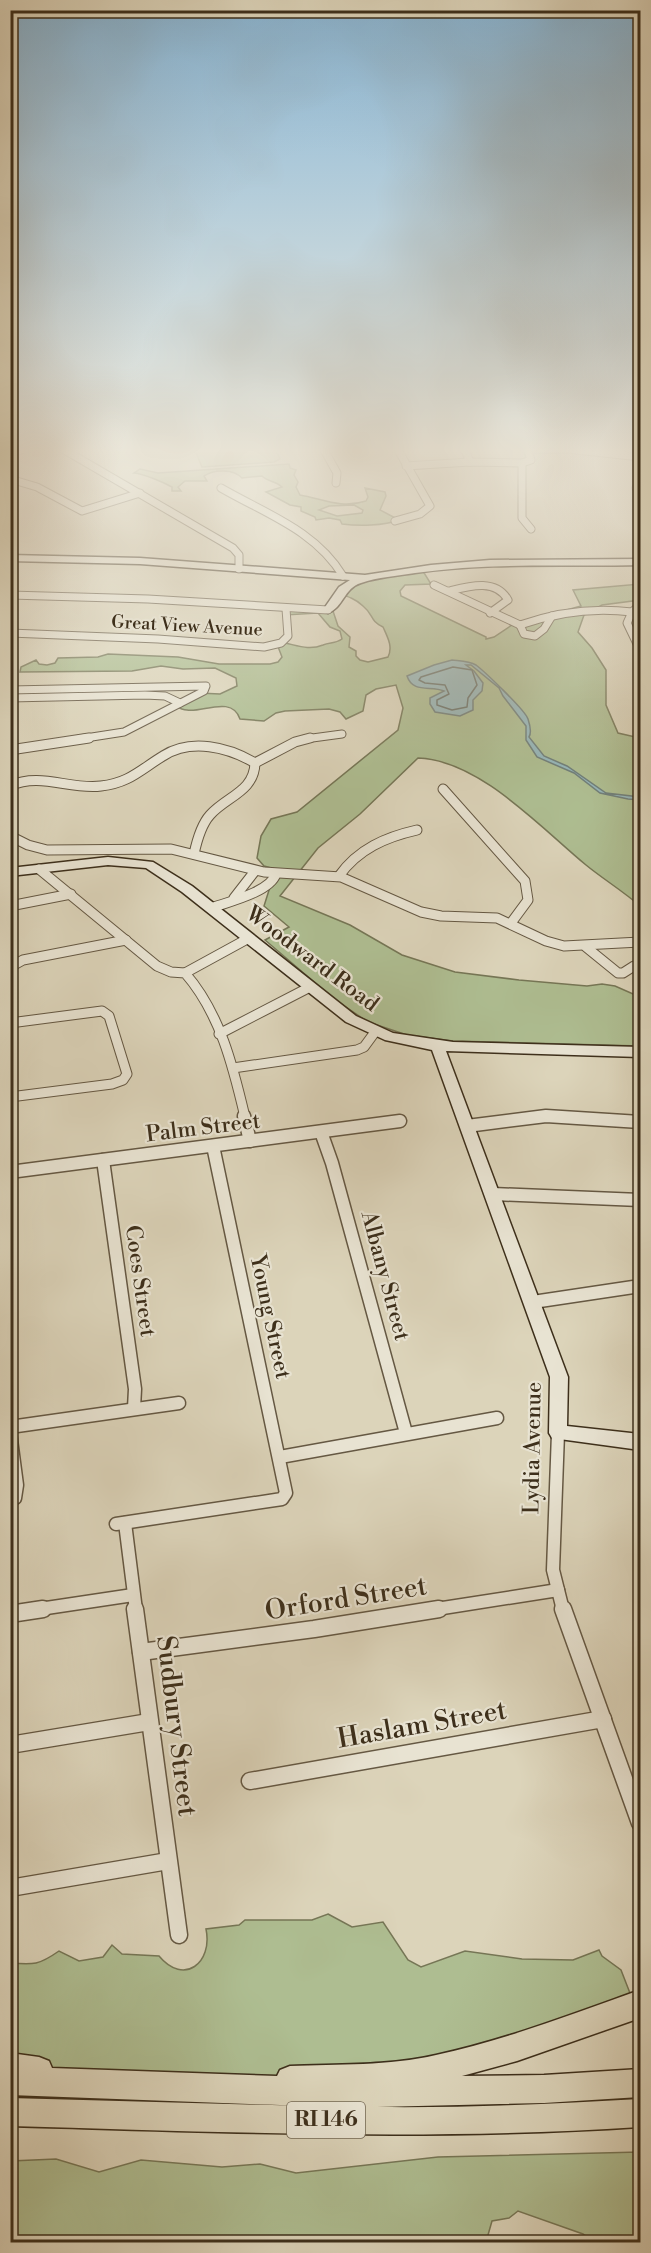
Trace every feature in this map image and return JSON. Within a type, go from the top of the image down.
[{"type":"highway","points":[[178,2086],[379,2076],[434,2070],[517,2047],[640,2004]]},
{"type":"highway","points":[[10,2067],[121,2084]]},
{"type":"highway","name":"RI 146","points":[[10,2081],[348,2093],[544,2089],[640,2083]]},
{"type":"highway","name":"RI 146","points":[[10,2112],[402,2122],[517,2120],[640,2113]]},
{"type":"street","points":[[237,553],[239,569]]},
{"type":"street","points":[[326,553],[333,559],[343,576]]},
{"type":"street","points":[[10,558],[140,561],[365,578],[460,563],[640,562]]},
{"type":"street","points":[[328,610],[345,587],[365,578]]},
{"type":"street","points":[[434,585],[520,625],[579,609],[640,603]]},
{"type":"street","points":[[449,591],[477,586],[493,587],[503,592],[508,600],[490,613]]},
{"type":"street","points":[[10,595],[148,599],[286,609]]},
{"type":"street","points":[[628,627],[632,612],[640,603]]},
{"type":"street","points":[[604,608],[632,612]]},
{"type":"street","points":[[604,608],[617,614],[628,627],[640,650]]},
{"type":"street","name":"Great View Avenue","points":[[10,633],[158,639],[264,647],[279,645],[288,638],[290,632],[286,609],[328,610]]},
{"type":"street","points":[[520,625],[524,634],[535,636],[544,629],[552,616]]},
{"type":"street","points":[[628,627],[640,627]]},
{"type":"street","points":[[10,690],[206,686],[204,691],[124,732],[10,750]]},
{"type":"street","points":[[10,698],[145,695],[165,696],[180,703]]},
{"type":"street","points":[[255,763],[295,741],[315,736],[342,734]]},
{"type":"street","points":[[10,786],[31,780],[84,787],[110,784],[136,776],[161,757],[178,750],[220,748],[238,753],[255,763]]},
{"type":"street","points":[[194,854],[196,843],[210,815],[249,785],[256,772],[255,763]]},
{"type":"street","points":[[443,789],[525,881],[528,900],[511,923]]},
{"type":"street","points":[[339,876],[352,861],[382,840],[417,830]]},
{"type":"street","points":[[10,836],[30,846],[51,851],[142,846],[194,854],[255,871],[339,876],[421,912],[442,916],[484,916],[511,923],[548,942],[563,946],[586,947],[606,942],[640,942]]},
{"type":"street","name":"Woodward Road","points":[[10,872],[108,861],[149,865],[211,908],[351,1019],[375,1032],[401,1041],[437,1045],[640,1052]]},
{"type":"street","points":[[39,869],[157,966],[171,972],[185,973],[249,938]]},
{"type":"street","points":[[234,898],[255,871]]},
{"type":"street","points":[[211,908],[264,888],[274,880],[276,874]]},
{"type":"street","points":[[10,906],[71,894]]},
{"type":"street","points":[[14,965],[23,960],[126,940]]},
{"type":"street","points":[[586,947],[618,973],[623,973],[634,966]]},
{"type":"street","points":[[185,973],[195,982],[203,996],[233,1068],[250,1141]]},
{"type":"street","points":[[219,1034],[310,987]]},
{"type":"street","points":[[10,1023],[102,1011],[108,1016],[128,1074],[123,1080],[112,1084],[10,1096]]},
{"type":"street","points":[[233,1068],[357,1050],[364,1047],[375,1032]]},
{"type":"street","name":"Lydia Avenue","points":[[437,1045],[559,1377],[553,1553],[558,1590],[640,1823]]},
{"type":"street","points":[[467,1126],[546,1116],[640,1122]]},
{"type":"street","name":"Palm Street","points":[[10,1172],[400,1121]]},
{"type":"street","name":"Albany Street","points":[[321,1132],[332,1163],[406,1432]]},
{"type":"street","name":"Young Street","points":[[121,1523],[273,1500],[285,1496],[280,1457],[213,1146]]},
{"type":"street","name":"Coes Street","points":[[104,1160],[135,1389],[134,1408]]},
{"type":"street","points":[[493,1194],[640,1200]]},
{"type":"street","points":[[533,1302],[640,1286]]},
{"type":"street","points":[[10,1427],[179,1403]]},
{"type":"street","points":[[280,1457],[406,1432],[497,1418]]},
{"type":"street","points":[[10,1432],[17,1485],[13,1499]]},
{"type":"street","points":[[558,1433],[640,1442]]},
{"type":"street","name":"Sudbury Street","points":[[121,1523],[133,1595],[179,1935]]},
{"type":"street","name":"Orford Street","points":[[141,1652],[314,1629],[558,1590]]},
{"type":"street","points":[[10,1614],[133,1595]]},
{"type":"street","name":"Haslam Street","points":[[250,1781],[603,1719]]},
{"type":"street","points":[[10,1745],[149,1722]]},
{"type":"street","points":[[10,1888],[168,1861]]},
{"type":"green space","points":[[421,568],[431,584],[405,585],[400,591],[401,596],[486,639],[494,637],[512,625],[581,606],[573,590],[640,584],[640,600],[602,605],[584,615],[578,632],[606,670],[606,705],[618,733],[640,738],[640,906],[586,865],[508,798],[486,783],[464,770],[441,762],[418,758],[360,814],[318,848],[280,896],[350,925],[402,955],[455,972],[587,986],[602,984],[615,986],[640,997],[640,1046],[453,1041],[407,1035],[368,1022],[334,999],[265,940],[289,927],[264,906],[279,870],[264,866],[257,858],[261,836],[271,819],[297,812],[398,730],[403,708],[396,685],[376,689],[366,695],[363,711],[346,719],[340,712],[329,709],[285,711],[276,713],[264,721],[240,719],[236,712],[224,706],[183,710],[173,705],[198,693],[220,694],[237,686],[236,678],[215,668],[183,669],[161,666],[132,671],[20,672],[21,667],[36,660],[39,664],[47,665],[55,663],[58,658],[98,657],[108,654],[178,657],[219,664],[270,664],[278,662],[282,657],[277,644],[280,642],[312,647],[342,639],[340,631],[330,627],[318,613],[285,615],[286,610],[328,608],[333,611],[338,626],[350,637],[349,647],[356,651],[356,656],[360,660],[368,662],[388,657],[390,646],[383,627],[360,603],[336,593],[345,584]]},
{"type":"green space","points":[[328,1914],[352,1927],[383,1922],[408,1960],[421,1967],[465,1951],[522,1959],[573,1960],[599,1950],[602,1956],[621,1970],[635,2006],[538,2040],[265,2082],[11,2071],[10,1963],[36,1963],[59,1951],[79,1961],[103,1957],[112,1945],[122,1954],[159,1956],[168,1965],[187,1970],[201,1960],[205,1952],[206,1929],[239,1925],[245,1920],[312,1920]]},
{"type":"green space","points":[[640,2152],[640,2242],[594,2242],[583,2234],[518,2211],[509,2218],[492,2221],[486,2242],[11,2242],[11,2161],[56,2159],[99,2172],[141,2160],[222,2167],[260,2164],[296,2173],[438,2157]]},
{"type":"water","points":[[452,660],[476,665],[495,682],[525,714],[531,731],[529,737],[544,756],[567,766],[606,793],[640,797],[640,800],[600,793],[574,773],[537,757],[526,740],[526,726],[499,688],[471,665],[466,665],[483,683],[482,691],[473,700],[473,710],[460,716],[435,712],[430,704],[430,698],[444,691],[413,685],[407,676]]}]
